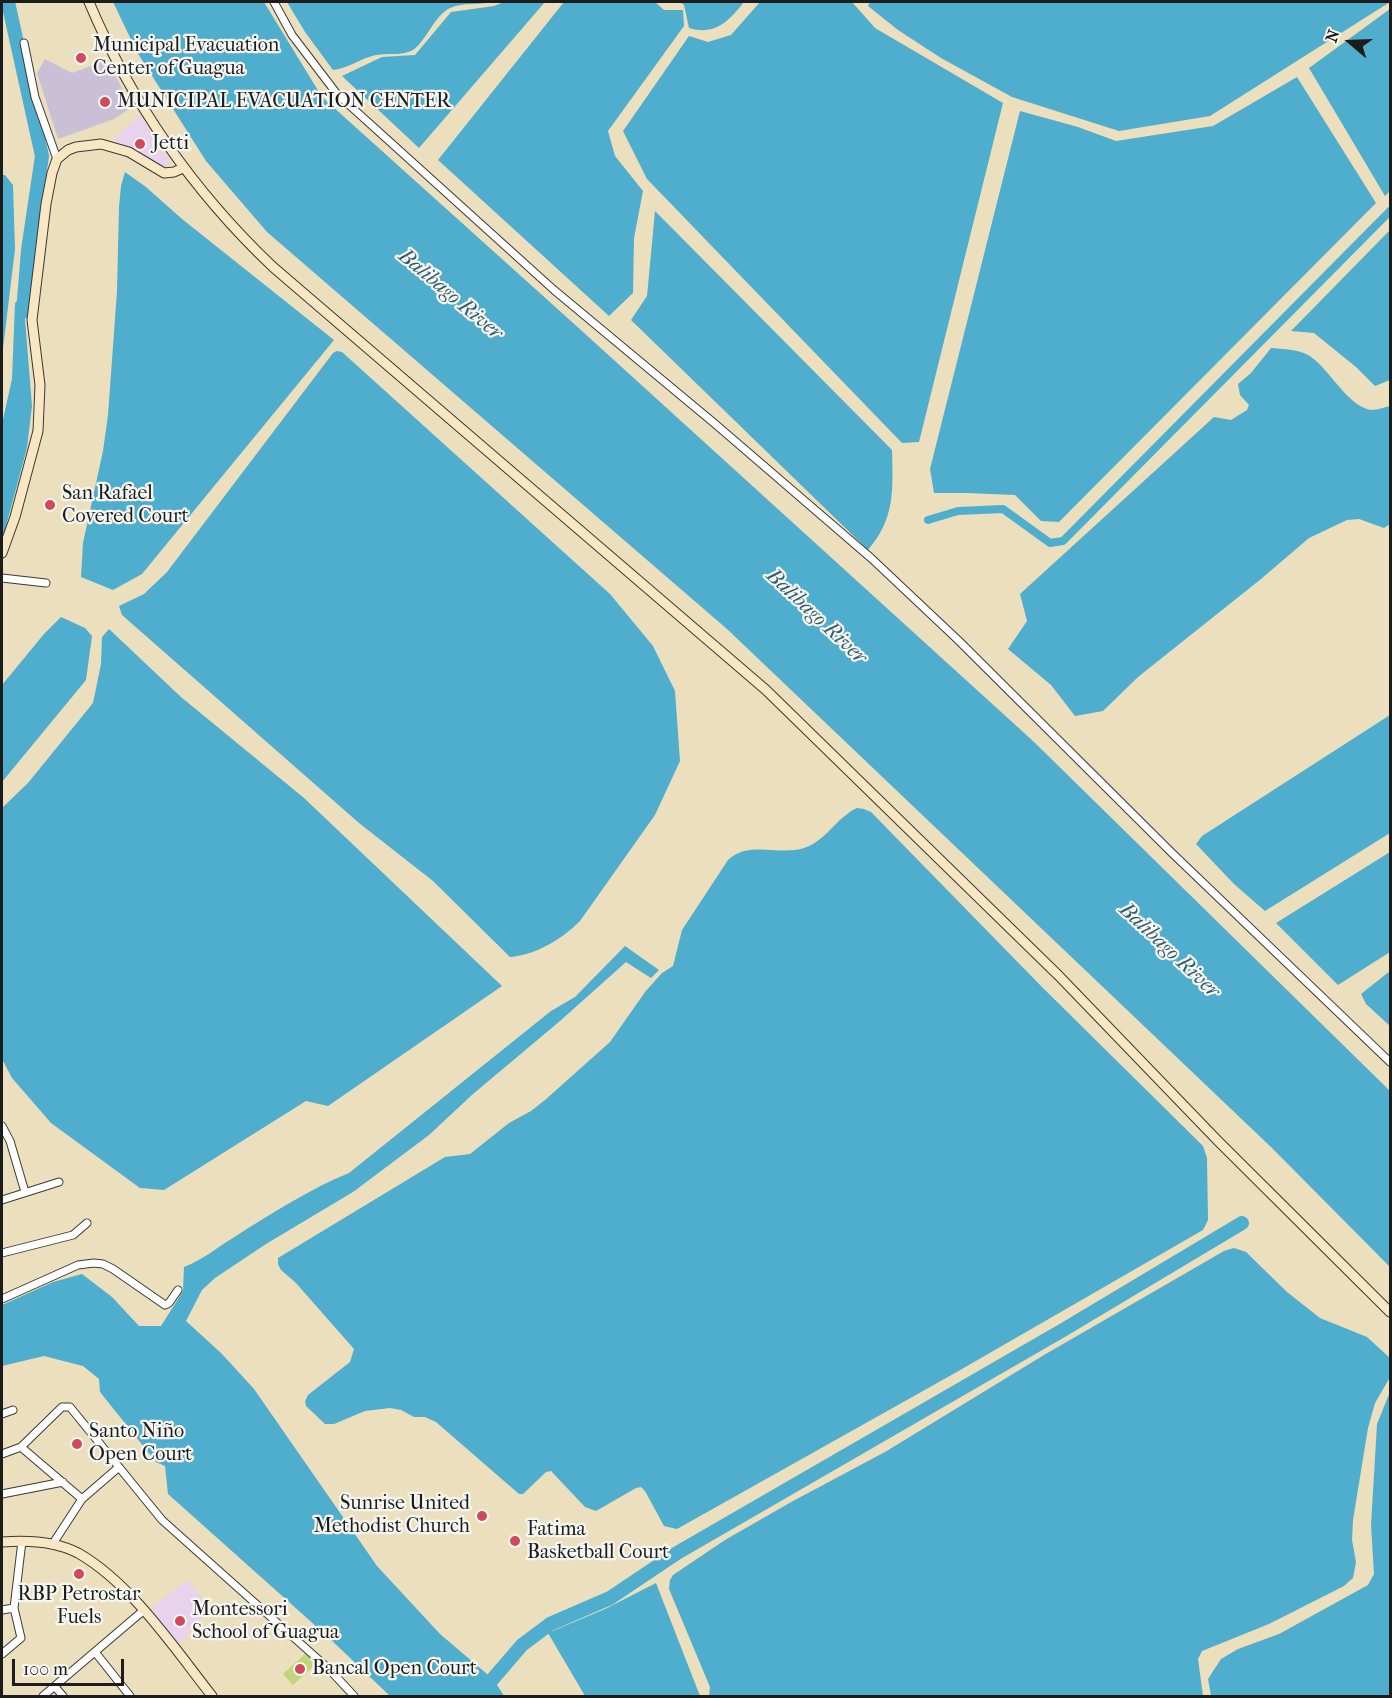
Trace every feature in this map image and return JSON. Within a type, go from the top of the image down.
[{"type":"street","points":[[89,2],[120,70],[137,100],[183,168],[240,235],[273,267],[774,698],[1051,968],[1218,1141],[1390,1312]]},
{"type":"street","points":[[274,2],[292,36],[337,94],[554,290],[871,558],[958,640],[1172,853],[1390,1062]]},
{"type":"street","points":[[2,553],[15,517],[38,431],[40,385],[32,320],[46,204],[57,159],[35,97],[24,43]]},
{"type":"street","points":[[57,159],[76,147],[101,144],[129,152],[164,173],[183,168]]},
{"type":"street","points":[[2,578],[46,583]]},
{"type":"street","points":[[2,1126],[10,1142],[25,1192]]},
{"type":"street","points":[[2,1145],[10,1142]]},
{"type":"street","points":[[2,1200],[59,1182]]},
{"type":"street","points":[[2,1253],[73,1235],[87,1223]]},
{"type":"street","points":[[2,1299],[86,1263],[103,1264],[113,1269],[165,1305],[178,1290]]},
{"type":"street","points":[[2,1454],[21,1447],[62,1407],[70,1407],[162,1520],[329,1669],[354,1696]]},
{"type":"street","points":[[2,1414],[13,1410]]},
{"type":"street","points":[[21,1447],[82,1499]]},
{"type":"street","points":[[52,1545],[82,1499],[119,1467]]},
{"type":"street","points":[[2,1494],[63,1482]]},
{"type":"street","points":[[2,1654],[21,1638],[15,1608],[22,1541]]},
{"type":"street","points":[[2,1542],[22,1541],[52,1545],[77,1553],[104,1571],[144,1610],[212,1696]]},
{"type":"street","points":[[2,1610],[15,1608]]},
{"type":"street","points":[[43,1696],[144,1610]]},
{"type":"street","points":[[95,1652],[130,1696]]},
{"type":"street","points":[[55,1687],[63,1696]]},
{"type":"shaded area","points":[[45,59],[72,73],[107,60],[132,107],[114,119],[58,139],[37,73]]},
{"type":"shaded area","name":"Jetti","points":[[140,115],[170,161],[165,168],[131,147],[112,141]]},
{"type":"shaded area","name":"Montessori School of Guagua","points":[[188,1580],[211,1611],[187,1630],[190,1634],[177,1643],[151,1608]]},
{"type":"green space","name":"Bancal Open Court","points":[[306,1653],[316,1664],[293,1685],[283,1674]]},
{"type":"water","name":"Balibago River","points":[[113,2],[264,2],[322,97],[1033,741],[1390,1091],[1390,1267],[1272,1148],[727,629],[267,232],[206,161],[137,52]]},
{"type":"water","points":[[287,2],[495,2],[450,8],[439,17],[423,40],[409,52],[376,55],[333,70],[305,32]]},
{"type":"water","points":[[504,2],[545,2],[419,148],[342,76],[382,57],[415,55],[451,12],[494,6]]},
{"type":"water","points":[[564,2],[655,2],[664,10],[683,10],[684,26],[608,131],[615,156],[643,191],[634,238],[633,293],[609,316],[438,160]]},
{"type":"water","points":[[680,2],[744,2],[721,25],[698,30],[689,28],[684,5]]},
{"type":"water","points":[[760,2],[852,2],[875,28],[1003,103],[919,442],[902,443],[647,179],[623,131],[689,36],[708,42],[731,35]]},
{"type":"water","points":[[870,2],[1390,2],[1210,116],[1119,131],[1012,97],[941,58],[898,30],[868,6]]},
{"type":"water","points":[[1390,9],[1390,191],[1385,196],[1309,68]]},
{"type":"water","points":[[1297,77],[1376,203],[1059,522],[1041,521],[1015,495],[934,493],[930,469],[1020,111],[1078,127],[1116,141],[1213,126]]},
{"type":"water","points":[[125,172],[334,340],[142,574],[113,590],[81,577],[83,543],[103,451],[108,415],[117,291],[119,207]]},
{"type":"water","points":[[2,175],[5,175],[13,185],[15,249],[2,357]]},
{"type":"water","points":[[655,211],[892,450],[892,491],[888,515],[877,538],[868,550],[631,320],[647,296]]},
{"type":"water","points":[[1390,230],[1390,380],[1375,386],[1356,367],[1314,333],[1291,331]]},
{"type":"water","points":[[27,290],[25,319],[32,406],[27,448],[2,541],[2,424],[12,379],[15,303]]},
{"type":"water","points":[[1271,348],[1294,350],[1308,355],[1363,408],[1372,410],[1390,406],[1390,524],[1384,528],[1359,519],[1347,520],[1309,538],[1138,677],[1103,711],[1075,716],[1051,685],[1008,649],[1027,621],[1020,594],[1214,417],[1231,420],[1247,410],[1249,405],[1240,395],[1238,384],[1251,373]]},
{"type":"water","points":[[342,352],[610,594],[653,646],[675,691],[680,761],[655,815],[580,921],[557,940],[520,956],[510,957],[433,881],[359,823],[122,615],[119,606],[144,594],[167,572],[333,353]]},
{"type":"water","points":[[61,617],[85,628],[92,636],[86,680],[2,782],[2,685]]},
{"type":"water","points":[[109,629],[181,697],[304,798],[502,986],[328,1106],[306,1101],[164,1190],[140,1188],[51,1123],[12,1078],[2,1059],[2,808],[28,783],[93,703],[101,664],[102,637]]},
{"type":"water","points":[[1390,715],[1390,833],[1265,911],[1234,884],[1196,844],[1202,836]]},
{"type":"water","points":[[857,808],[871,812],[1042,987],[1203,1146],[1207,1158],[1208,1220],[1203,1230],[677,1529],[664,1526],[641,1487],[596,1511],[585,1507],[551,1471],[546,1472],[523,1494],[519,1494],[436,1422],[425,1417],[414,1417],[401,1410],[390,1408],[365,1411],[334,1424],[325,1424],[306,1406],[305,1401],[308,1395],[350,1362],[354,1349],[296,1283],[281,1270],[278,1258],[445,1157],[470,1154],[509,1123],[531,1111],[610,1042],[645,992],[662,973],[673,966],[682,930],[728,860],[745,851],[794,850],[812,845],[843,817]]},
{"type":"water","points":[[1390,852],[1390,952],[1338,985],[1276,923]]},
{"type":"water","points":[[625,946],[659,970],[651,978],[626,962],[429,1135],[353,1192],[266,1244],[215,1278],[202,1290],[186,1321],[222,1354],[254,1389],[377,1566],[440,1634],[494,1680],[504,1696],[390,1696],[327,1636],[168,1494],[165,1466],[156,1462],[100,1392],[99,1379],[83,1366],[44,1356],[2,1366],[2,1305],[53,1282],[82,1274],[112,1297],[139,1326],[161,1326],[183,1291],[184,1267],[204,1257],[291,1202],[349,1173],[551,1011],[575,997]]},
{"type":"water","points":[[1390,971],[1390,1026],[1366,1004],[1361,994]]},
{"type":"water","points":[[1234,1248],[1246,1252],[1287,1292],[1320,1318],[1367,1337],[1390,1358],[1389,1379],[1375,1403],[1368,1428],[1353,1520],[1352,1540],[1356,1562],[1353,1578],[1344,1586],[1269,1624],[1202,1651],[1198,1659],[1203,1696],[709,1696],[710,1687],[669,1589],[673,1575],[725,1540],[885,1452],[1044,1355],[1224,1251]]},
{"type":"water","points":[[1390,1392],[1390,1696],[1211,1696],[1208,1679],[1221,1659],[1238,1649],[1279,1634],[1368,1585],[1374,1574],[1371,1525],[1377,1424]]},
{"type":"water","points":[[656,1583],[700,1696],[585,1696],[548,1633],[605,1609]]},
{"type":"waterway","points":[[8,2],[42,156],[28,250],[23,312]]},
{"type":"waterway","points":[[928,520],[958,511],[1003,509],[1050,543],[1063,541],[1390,211]]},
{"type":"waterway","points":[[478,1696],[522,1645],[550,1624],[610,1598],[677,1553],[1063,1330],[1242,1223]]},
{"type":"place","name":"Municipal Evacuation Center of Guagua","points":[[81,58]]},
{"type":"place","name":"MUNICIPAL EVACUATION CENTER","points":[[105,102]]},
{"type":"place","name":"Jetti","points":[[140,144]]},
{"type":"place","name":"San Rafael Covered Court","points":[[50,505]]},
{"type":"place","name":"Santo Niño Open Court","points":[[77,1444]]},
{"type":"place","name":"Sunrise United Methodist Church","points":[[482,1516]]},
{"type":"place","name":"Fatima Basketball Court","points":[[515,1541]]},
{"type":"place","name":"RBP Petrostar Fuels","points":[[79,1574]]},
{"type":"place","name":"Montessori School of Guagua","points":[[180,1621]]},
{"type":"place","name":"Bancal Open Court","points":[[300,1669]]}]
